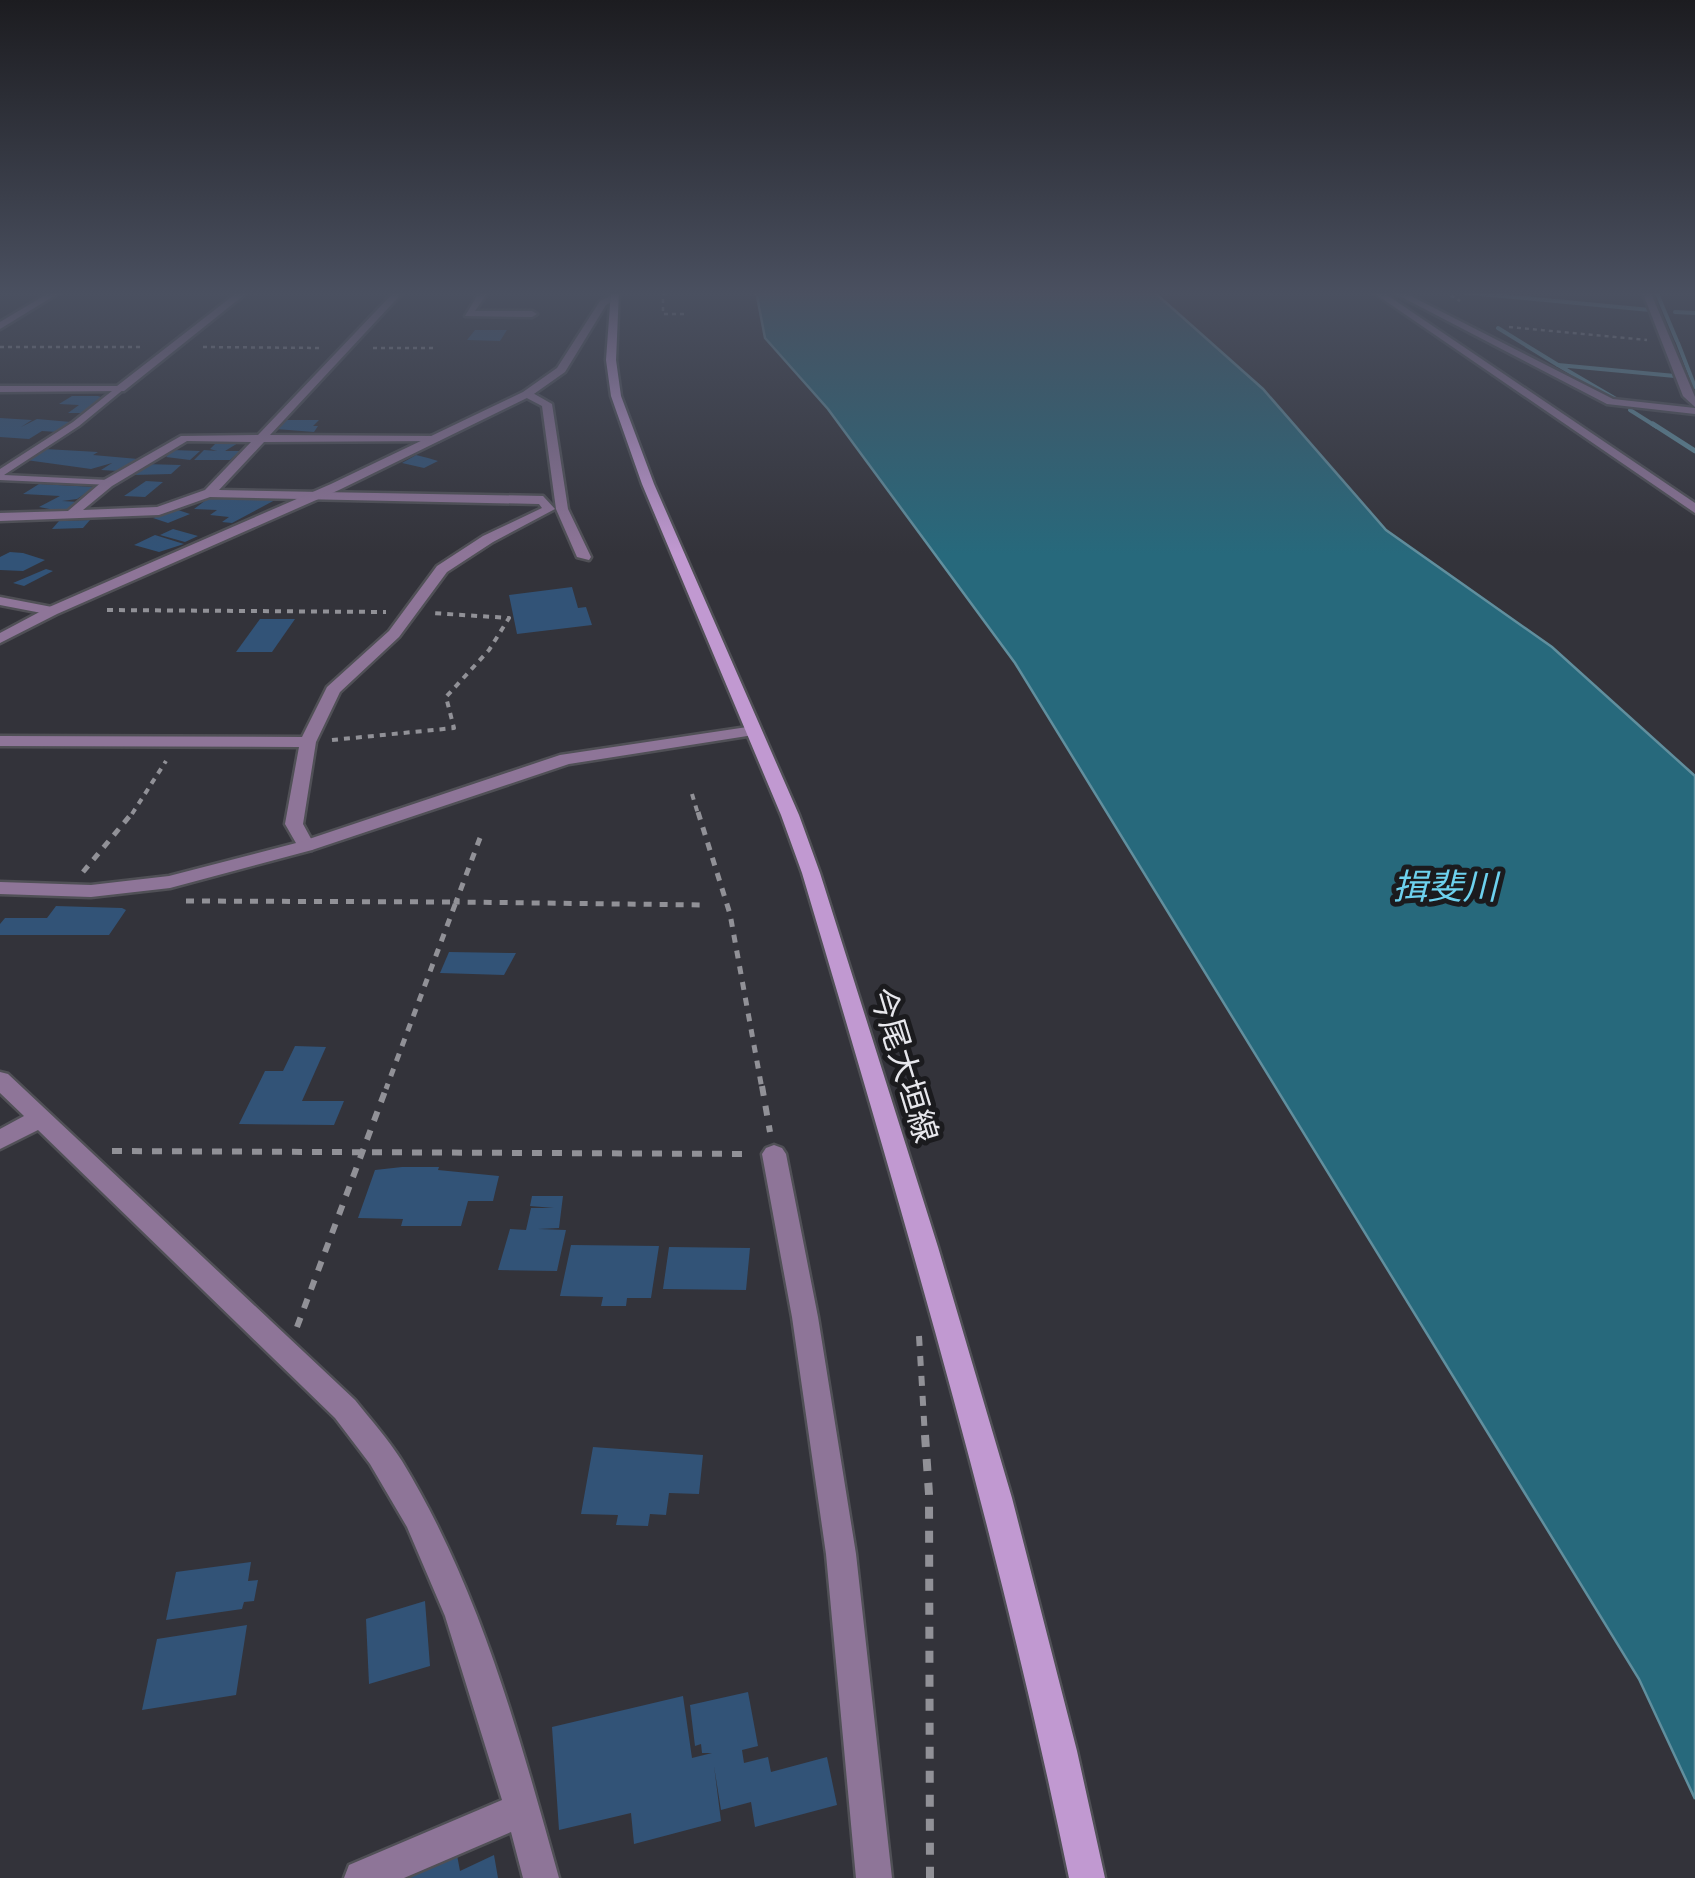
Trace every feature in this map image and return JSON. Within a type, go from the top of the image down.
[{"type":"main road","name":"今尾大垣線","points":[[614,379],[616,396],[648,484],[810,873],[936,1279],[1022,1589],[1088,1878]]},
{"type":"street","points":[[0,388],[120,389],[133,379]]},
{"type":"street","points":[[209,493],[316,379]]},
{"type":"street","points":[[0,639],[52,611],[318,496],[527,394],[549,379]]},
{"type":"street","points":[[1504,379],[1695,508]]},
{"type":"street","points":[[1565,379],[1611,402],[1695,408],[1682,379]]},
{"type":"street","points":[[527,394],[547,404],[562,509],[584,557]]},
{"type":"street","points":[[70,514],[108,483],[185,438],[434,439]]},
{"type":"street","points":[[0,518],[159,511],[209,493],[543,500],[548,508],[488,539],[442,569],[394,634],[333,690],[308,742],[294,824],[306,846]]},
{"type":"street","points":[[0,602],[52,611]]},
{"type":"street","points":[[0,888],[91,891],[170,882],[306,846],[566,759],[754,731]]},
{"type":"street","points":[[0,741],[308,742]]},
{"type":"street","points":[[0,1080],[346,1409],[391,1470],[435,1559],[483,1678],[541,1878]]},
{"type":"street","points":[[0,1140],[40,1118]]},
{"type":"street","points":[[774,1154],[805,1316],[838,1534],[874,1878]]},
{"type":"street","points":[[362,1878],[522,1809]]},
{"type":"lane","points":[[0,475],[120,389]]},
{"type":"lane","points":[[0,475],[108,483]]},
{"type":"path","points":[[70,604],[96,610],[412,612],[509,618],[492,651],[472,666],[446,697],[454,728],[308,742]]},
{"type":"path","points":[[70,888],[132,814],[179,742]]},
{"type":"path","points":[[85,1162],[114,1150],[364,1155],[774,1154],[730,914],[692,794]]},
{"type":"path","points":[[277,1346],[296,1328],[480,838]]},
{"type":"path","points":[[170,882],[176,901],[704,906]]},
{"type":"path","points":[[918,1326],[929,1494],[930,1878]]},
{"type":"water","name":"揖斐川","points":[[801,379],[1251,379],[1386,530],[1552,647],[1695,776],[1695,1799],[1639,1679],[1015,663],[828,409]]},
{"type":"building","points":[[72,396],[104,398],[83,413],[68,413],[79,405],[59,404]]},
{"type":"building","points":[[0,418],[32,420],[21,427],[37,419],[71,422],[57,432],[42,431],[29,439],[0,437]]},
{"type":"building","points":[[285,420],[319,420],[313,426],[318,426],[314,432],[276,429]]},
{"type":"building","points":[[220,439],[243,440],[225,451],[240,451],[230,460],[194,460],[204,450],[217,451],[210,449]]},
{"type":"building","points":[[45,449],[138,459],[119,471],[101,470],[112,463],[91,469],[26,460]]},
{"type":"building","points":[[173,450],[200,451],[190,460],[166,457]]},
{"type":"building","points":[[416,455],[438,461],[424,468],[402,463]]},
{"type":"building","points":[[144,464],[181,465],[171,474],[132,475]]},
{"type":"building","points":[[146,481],[163,482],[145,497],[124,496]]},
{"type":"building","points":[[39,484],[95,487],[77,499],[62,501],[79,502],[65,512],[39,507],[60,496],[23,494]]},
{"type":"building","points":[[210,497],[275,500],[232,523],[222,522],[229,517],[210,515],[217,510],[194,509]]},
{"type":"building","points":[[175,509],[190,514],[168,523],[153,518]]},
{"type":"building","points":[[90,520],[83,528],[52,529],[59,521]]},
{"type":"building","points":[[173,529],[198,536],[185,542],[160,535]]},
{"type":"building","points":[[155,535],[184,544],[159,552],[134,545]]},
{"type":"building","points":[[10,552],[45,560],[23,571],[0,570],[0,557]]},
{"type":"building","points":[[46,569],[53,571],[24,586],[13,583]]},
{"type":"building","points":[[572,587],[578,608],[586,607],[592,625],[517,634],[509,595]]},
{"type":"building","points":[[260,619],[295,619],[272,652],[236,652]]},
{"type":"building","points":[[56,906],[126,910],[109,935],[0,935],[0,924],[5,918],[47,918]]},
{"type":"building","points":[[449,952],[516,953],[504,975],[440,973]]},
{"type":"building","points":[[295,1046],[326,1047],[302,1101],[344,1101],[334,1125],[239,1124],[265,1071],[283,1071]]},
{"type":"building","points":[[439,1167],[438,1170],[499,1176],[493,1201],[468,1201],[461,1226],[401,1226],[403,1219],[358,1218],[375,1170]]},
{"type":"building","points":[[532,1196],[563,1196],[559,1228],[538,1229],[566,1230],[557,1271],[498,1270],[510,1229],[526,1230],[531,1208],[554,1208],[530,1206]]},
{"type":"building","points":[[571,1245],[659,1246],[651,1298],[627,1298],[626,1306],[601,1306],[603,1297],[560,1296]]},
{"type":"building","points":[[669,1247],[750,1248],[746,1290],[663,1289]]},
{"type":"building","points":[[593,1447],[703,1455],[699,1494],[669,1493],[666,1515],[650,1514],[648,1526],[616,1525],[618,1515],[581,1514]]},
{"type":"building","points":[[251,1562],[248,1581],[258,1580],[254,1601],[244,1602],[242,1609],[166,1620],[176,1572]]},
{"type":"building","points":[[425,1601],[430,1666],[369,1684],[366,1619]]},
{"type":"building","points":[[247,1625],[236,1695],[142,1710],[157,1639]]},
{"type":"building","points":[[748,1692],[758,1746],[742,1750],[744,1763],[768,1757],[771,1772],[827,1757],[837,1805],[755,1827],[751,1802],[721,1810],[714,1766],[721,1821],[634,1844],[631,1813],[559,1830],[552,1727],[683,1696],[692,1758],[712,1753],[702,1753],[701,1744],[695,1746],[690,1705]]},
{"type":"building","points":[[457,1855],[460,1871],[494,1855],[498,1878],[402,1878]]},
{"type":"waterway","points":[[1581,379],[1621,402]]},
{"type":"waterway","points":[[1692,379],[1695,387]]},
{"type":"waterway","points":[[1630,410],[1657,427]]},
{"type":"waterway","points":[[1653,424],[1695,451]]}]
